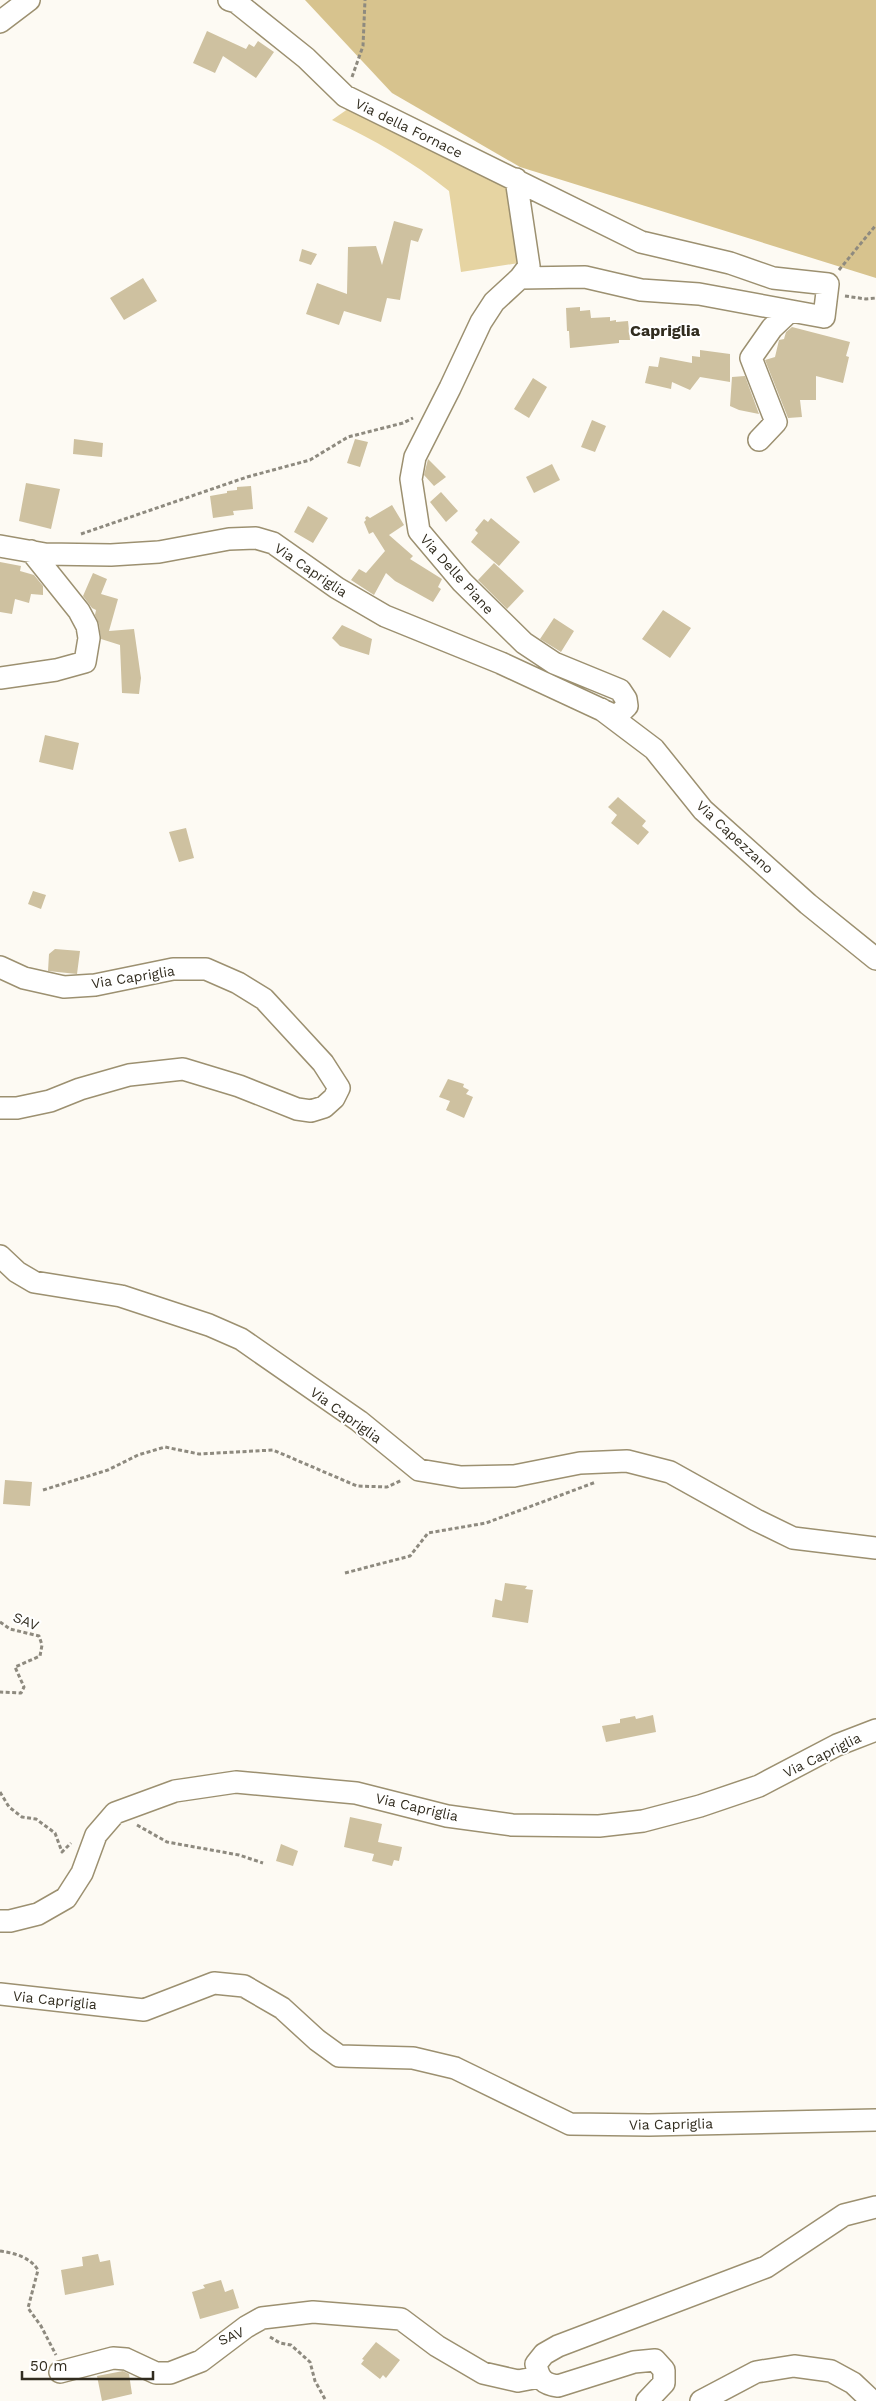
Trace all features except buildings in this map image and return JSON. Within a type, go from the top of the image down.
[{"type":"street","points":[[0,22],[29,0]]},
{"type":"street","name":"Via della Fornace","points":[[229,0],[236,2],[306,58],[345,96],[641,242],[730,263],[773,278],[827,289]]},
{"type":"street","points":[[516,179],[530,266],[520,278]]},
{"type":"street","points":[[520,278],[585,277],[641,290],[699,294],[824,317],[827,289]]},
{"type":"street","name":"Via Delle Piane","points":[[520,278],[494,302],[481,322],[415,457],[411,479],[419,531],[462,582],[524,643],[554,663],[620,690],[626,699],[627,706],[621,712],[613,715],[600,709]]},
{"type":"street","points":[[759,440],[776,422],[751,358],[772,328],[790,311]]},
{"type":"street","name":"Via Capriglia","points":[[0,546],[56,555],[111,555],[159,552],[229,538],[264,541],[282,548],[337,588],[385,616],[562,689],[600,709]]},
{"type":"street","points":[[0,678],[56,670],[85,662],[89,638],[87,626],[79,611],[30,551]]},
{"type":"street","name":"Via Capezzano","points":[[600,709],[654,749],[703,810],[808,904],[876,959]]},
{"type":"street","name":"Via Capriglia","points":[[0,967],[24,978],[64,987],[104,983],[174,969],[206,970],[238,983],[264,999],[317,1056],[339,1088],[334,1098],[324,1107],[311,1111],[298,1109],[239,1086],[183,1069],[129,1075],[80,1089],[50,1101],[17,1108],[0,1108]]},
{"type":"street","name":"Via Capriglia","points":[[0,1256],[17,1272],[34,1282],[121,1296],[209,1325],[241,1339],[359,1421],[419,1470],[461,1477],[514,1476],[580,1463],[627,1461],[670,1472],[792,1538],[876,1548]]},
{"type":"street","name":"Via Capriglia","points":[[0,1920],[10,1921],[38,1914],[66,1898],[82,1873],[96,1835],[115,1813],[175,1791],[236,1782],[356,1793],[446,1816],[512,1825],[599,1826],[642,1821],[700,1806],[759,1786],[837,1745],[876,1730]]},
{"type":"street","name":"Via Capriglia","points":[[0,1994],[144,2010],[214,1983],[244,1986],[282,2008],[317,2040],[339,2056],[413,2058],[455,2068],[570,2124],[649,2125],[876,2120]]},
{"type":"street","points":[[647,2401],[664,2383],[664,2370],[655,2360],[634,2362],[558,2386],[546,2384],[539,2377],[536,2364],[544,2354],[558,2346],[766,2267],[844,2215],[876,2207]]},
{"type":"street","points":[[60,2372],[113,2358],[126,2360],[156,2373],[170,2373],[201,2361],[246,2327],[262,2318],[313,2312],[401,2318],[438,2346],[484,2373],[518,2381],[539,2377]]},
{"type":"street","points":[[701,2401],[756,2372],[794,2366],[831,2371],[853,2383],[872,2401]]},
{"type":"path","points":[[345,96],[363,46],[365,0]]},
{"type":"path","points":[[876,225],[827,289],[866,299],[876,298]]},
{"type":"path","points":[[76,536],[221,486],[310,460],[348,437],[403,423],[442,404]]},
{"type":"path","points":[[43,1490],[108,1470],[138,1455],[165,1447],[199,1454],[273,1450],[357,1486],[387,1487],[419,1470]]},
{"type":"path","points":[[345,1573],[410,1556],[428,1534],[486,1523],[590,1486],[597,1481]]},
{"type":"path","name":"SAV","points":[[0,1622],[10,1629],[38,1636],[42,1645],[40,1656],[15,1667],[24,1687],[21,1693],[0,1692]]},
{"type":"path","points":[[0,1792],[9,1807],[22,1818],[36,1819],[55,1833],[62,1852],[69,1847],[74,1836],[80,1833],[96,1835]]},
{"type":"path","points":[[115,1813],[167,1842],[239,1855],[263,1863]]},
{"type":"path","points":[[0,2251],[12,2252],[33,2263],[38,2270],[28,2308],[56,2353],[60,2372]]},
{"type":"path","name":"SAV","points":[[264,2334],[280,2343],[291,2345],[310,2362],[315,2381],[326,2401]]},
{"type":"shaded area","points":[[305,0],[876,0],[876,278],[520,167],[392,93]]},
{"type":"shaded area","points":[[355,104],[507,180],[525,262],[461,272],[449,191],[421,170],[392,152],[332,120]]},
{"type":"district","name":"Capriglia","points":[[665,330]]}]
